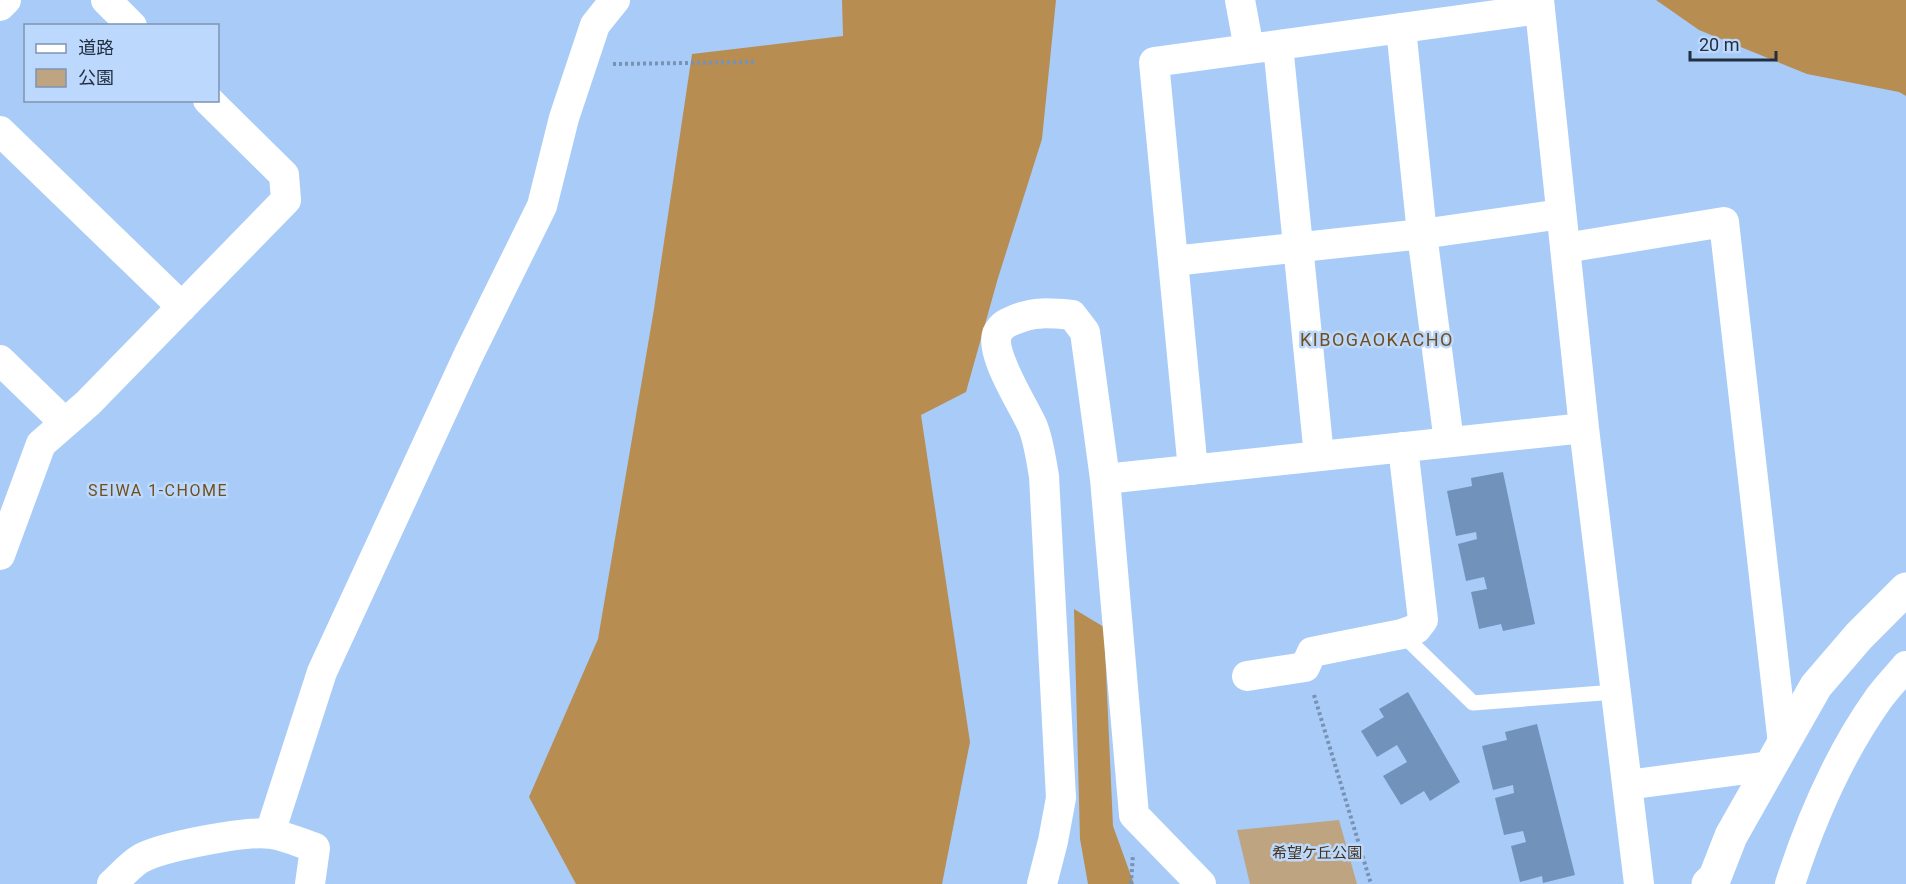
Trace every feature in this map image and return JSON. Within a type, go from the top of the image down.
[{"type":"street","points":[[0,6],[6,0]]},
{"type":"street","points":[[106,0],[130,24]]},
{"type":"street","points":[[270,833],[322,672],[468,356],[542,206],[564,118],[595,25],[615,0]]},
{"type":"street","points":[[1240,0],[1249,49]]},
{"type":"street","points":[[1192,470],[1154,62],[1401,28],[1540,5],[1584,428],[1639,884]]},
{"type":"street","points":[[1401,28],[1422,234],[1449,442]]},
{"type":"street","points":[[1278,45],[1300,247],[1319,456]]},
{"type":"street","points":[[0,555],[41,444],[88,403],[286,200],[284,176],[210,102]]},
{"type":"street","points":[[0,131],[182,307]]},
{"type":"street","points":[[1173,261],[1422,234],[1561,214]]},
{"type":"street","points":[[1565,248],[1724,222],[1776,755]]},
{"type":"street","points":[[1042,884],[1061,798],[1044,476],[1034,429],[1004,372],[996,336],[1003,324],[1027,314],[1044,312],[1072,315],[1085,332],[1105,479],[1134,815],[1201,884]]},
{"type":"street","points":[[0,360],[65,423]]},
{"type":"street","points":[[1105,479],[1584,428]]},
{"type":"street","points":[[1247,676],[1305,667],[1312,652],[1402,634],[1416,629],[1423,620],[1403,447]]},
{"type":"street","points":[[1708,884],[1715,876],[1731,836],[1816,686],[1859,636],[1906,590]]},
{"type":"street","points":[[1790,884],[1805,836],[1850,745],[1879,697],[1906,666]]},
{"type":"street","points":[[1627,785],[1776,755]]},
{"type":"street","points":[[112,884],[139,859],[156,852],[240,835],[270,833],[315,848],[310,884]]},
{"type":"lane","points":[[1402,634],[1473,703],[1615,692]]},
{"type":"path","points":[[582,64],[757,62]]},
{"type":"path","points":[[1305,667],[1371,884]]},
{"type":"green space","name":"希望ケ丘公園","points":[[1339,820],[1357,884],[1250,884],[1237,830]]},
{"type":"shaded area","points":[[842,0],[1056,0],[1042,139],[998,278],[966,392],[921,415],[970,742],[942,884],[576,884],[529,797],[598,639],[654,309],[692,54],[843,36]]},
{"type":"shaded area","points":[[1656,0],[1906,0],[1906,96],[1899,92],[1807,74],[1699,30]]},
{"type":"shaded area","points":[[1074,609],[1104,627],[1113,826],[1134,884],[1088,884],[1080,839]]},
{"type":"building","points":[[1503,472],[1535,624],[1503,631],[1501,624],[1479,629],[1471,592],[1487,589],[1484,577],[1466,581],[1458,544],[1477,539],[1476,532],[1456,536],[1447,491],[1472,486],[1471,478]]},
{"type":"building","points":[[1408,692],[1460,782],[1430,801],[1424,791],[1401,805],[1383,776],[1407,762],[1397,745],[1377,757],[1361,731],[1384,717],[1379,709]]},
{"type":"building","points":[[1537,724],[1575,875],[1543,883],[1542,876],[1520,882],[1511,846],[1526,842],[1523,831],[1504,835],[1495,798],[1514,793],[1513,785],[1493,790],[1482,746],[1507,740],[1505,732]]},
{"type":"district","name":"KIBOGAOKACHO","points":[[1377,339]]},
{"type":"district","name":"SEIWA 1-CHOME","points":[[158,490]]}]
